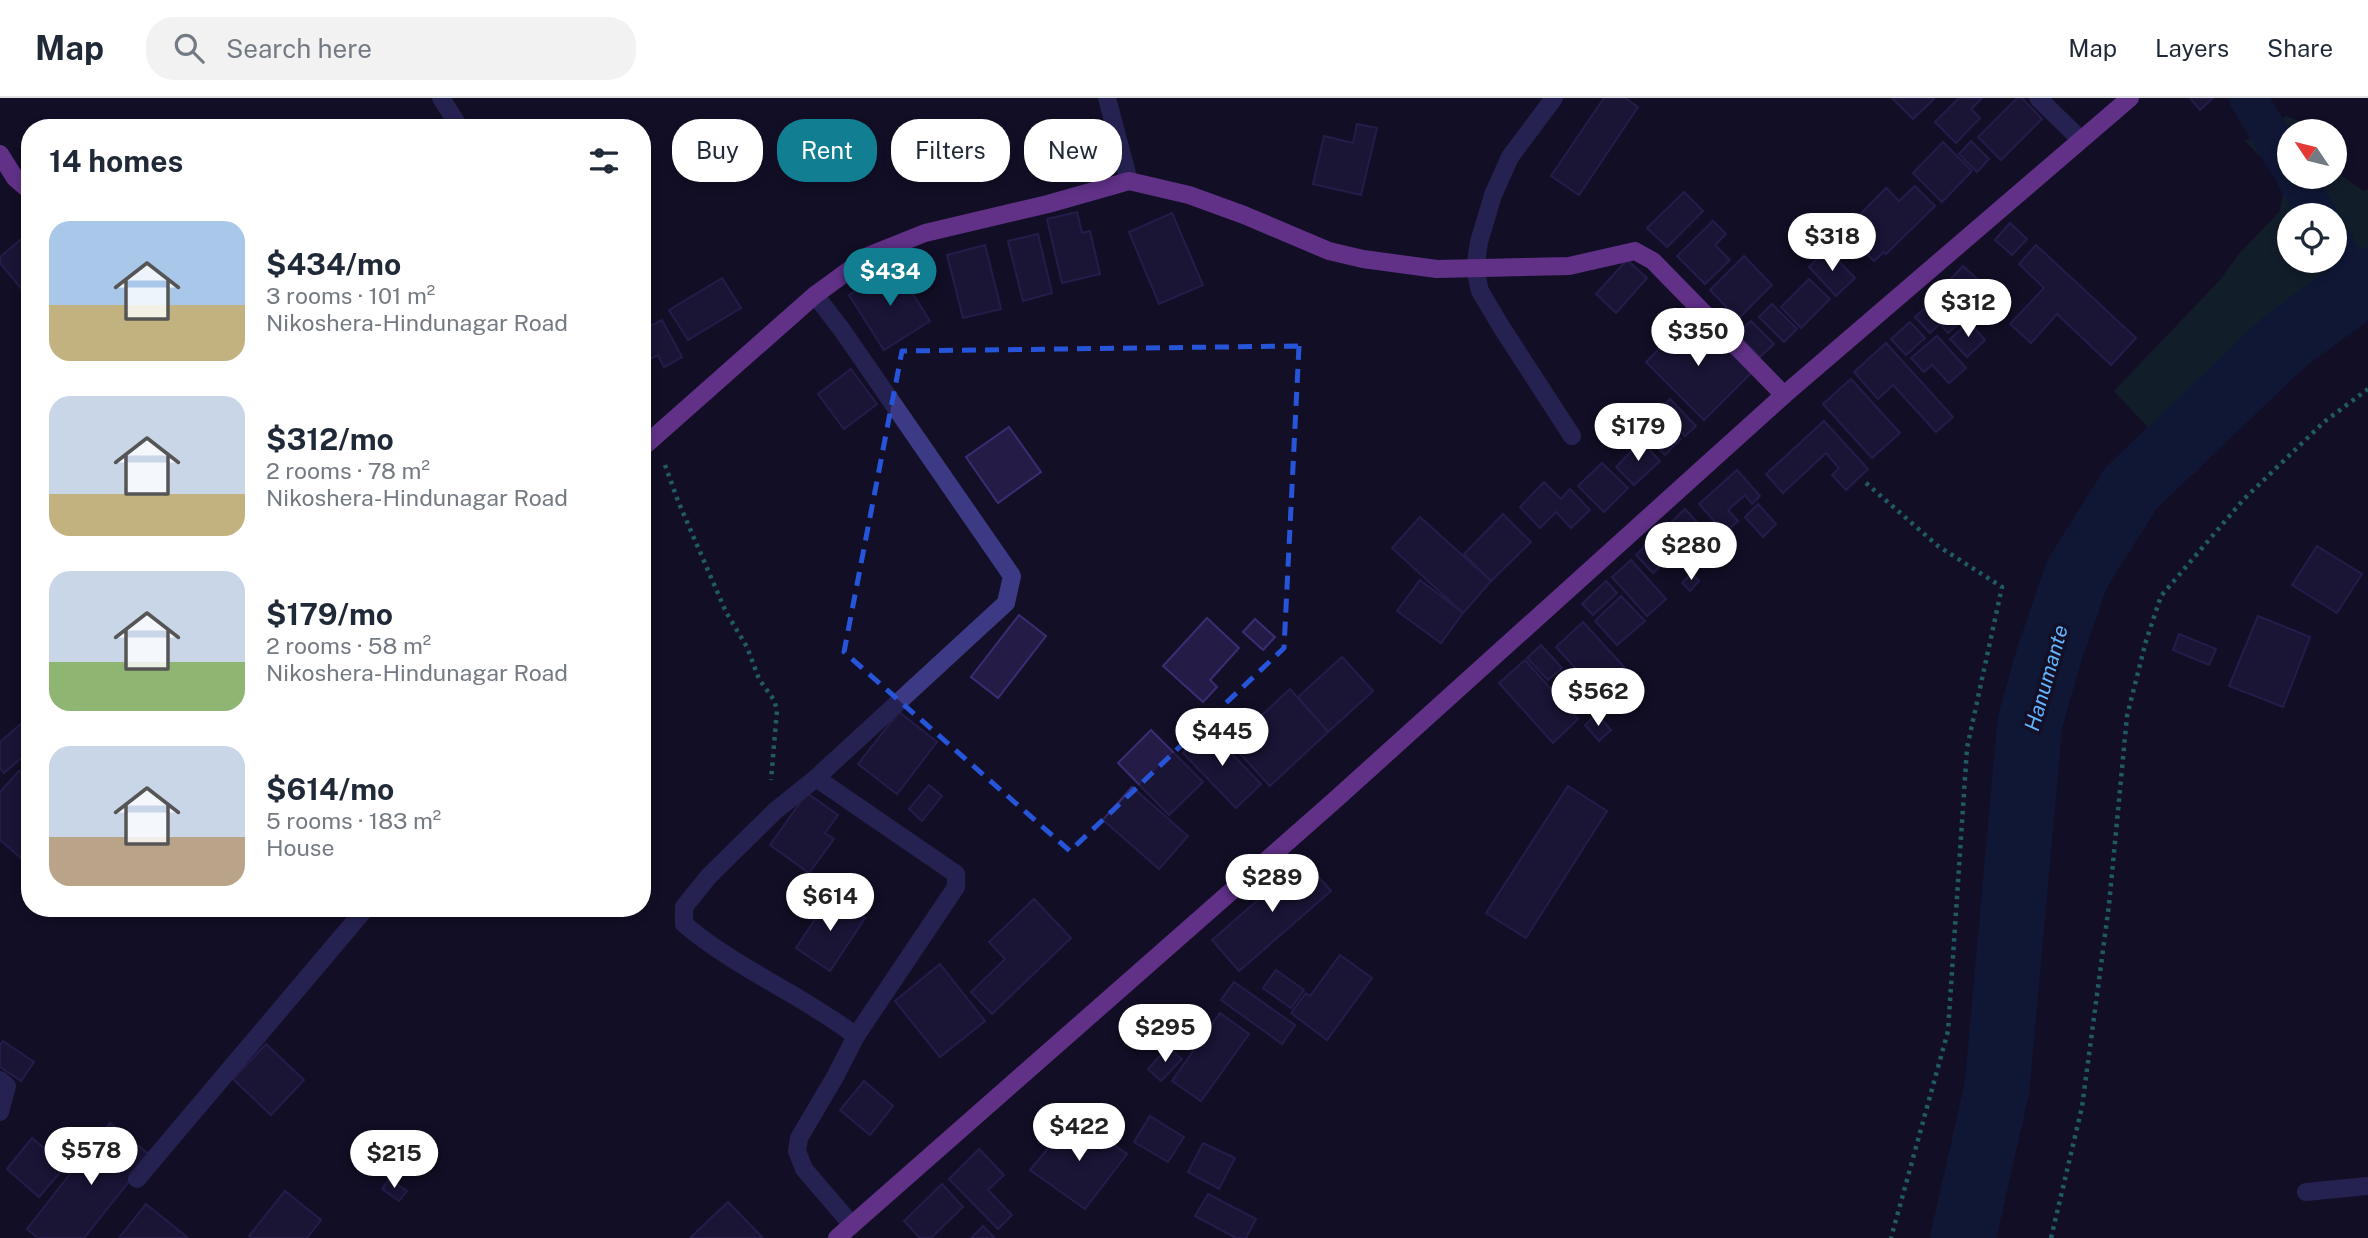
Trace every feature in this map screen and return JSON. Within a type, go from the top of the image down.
[{"type":"main road","points":[[837,1238],[1335,800],[1784,395],[2130,98]]},
{"type":"main road","points":[[0,154],[21,183]]},
{"type":"main road","points":[[651,439],[815,295],[870,255],[925,233],[1048,204],[1129,181],[1189,195],[1329,251],[1363,259],[1437,269],[1569,266],[1635,251],[1653,261],[1784,395]]},
{"type":"street","points":[[441,98],[454,119]]},
{"type":"street","points":[[1107,98],[1129,181]]},
{"type":"street","points":[[1555,98],[1510,157],[1493,195],[1479,242],[1475,268],[1480,291],[1572,436]]},
{"type":"street","points":[[2038,98],[2080,139]]},
{"type":"street","points":[[815,295],[1012,576],[1006,603],[816,778],[775,811],[709,876],[684,907],[684,924],[711,947],[834,1020],[856,1036]]},
{"type":"street","points":[[816,778],[956,874],[956,887],[856,1036],[799,1138],[797,1151],[804,1168],[852,1225]]},
{"type":"street","points":[[137,1180],[358,917]]},
{"type":"street","points":[[0,1080],[7,1086],[0,1112]]},
{"type":"street","points":[[2306,1192],[2368,1186]]},
{"type":"path","points":[[2051,1238],[2082,1107],[2109,905],[2127,716],[2146,641],[2161,596],[2244,499],[2324,422],[2368,389]]},
{"type":"path","points":[[651,449],[662,457],[705,567],[730,621],[747,647],[759,679],[774,700],[777,710],[771,771],[775,811]]},
{"type":"path","points":[[1866,483],[1938,546],[2002,587],[1967,748],[1948,1031],[1891,1238]]},
{"type":"highlighted area","points":[[1299,346],[1284,648],[1070,851],[844,652],[902,351]]},
{"type":"green space","points":[[2277,121],[2277,173],[2245,141]]},
{"type":"green space","points":[[2347,180],[2363,191],[2368,189],[2368,317],[2335,334],[2255,401],[2193,475],[2114,391],[2220,280],[2238,255],[2277,214],[2277,273],[2347,273],[2347,203],[2281,203],[2284,189],[2347,189]]},
{"type":"building","points":[[1604,98],[1625,98],[1638,107],[1579,195],[1551,176]]},
{"type":"building","points":[[1892,98],[1933,98],[1934,99],[1913,119]]},
{"type":"building","points":[[1959,98],[1982,98],[1971,109],[1980,118],[1956,143],[1935,122]]},
{"type":"building","points":[[2017,98],[2022,98],[2042,119],[2001,160],[1978,137]]},
{"type":"building","points":[[2190,98],[2213,98],[2200,110]]},
{"type":"building","points":[[1357,124],[1377,128],[1361,195],[1313,184],[1324,136],[1353,143]]},
{"type":"building","points":[[1971,141],[1989,159],[1977,172],[1959,154]]},
{"type":"building","points":[[1943,142],[1972,171],[1942,202],[1913,173]]},
{"type":"building","points":[[1915,186],[1935,206],[1886,254],[1884,252],[1874,261],[1844,231],[1886,188],[1899,201]]},
{"type":"building","points":[[1684,192],[1703,211],[1667,247],[1647,228]]},
{"type":"building","points":[[1077,212],[1082,233],[1090,231],[1100,274],[1062,283],[1047,219]]},
{"type":"building","points":[[1172,213],[1203,285],[1159,304],[1129,232]]},
{"type":"building","points":[[1713,221],[1726,234],[1715,245],[1730,260],[1705,284],[1677,256]]},
{"type":"building","points":[[2010,223],[2027,239],[2012,255],[1995,240]]},
{"type":"building","points":[[1038,234],[1052,293],[1023,301],[1008,241]]},
{"type":"building","points":[[21,240],[21,288],[0,263],[0,257]]},
{"type":"building","points":[[985,245],[1001,309],[963,318],[947,255]]},
{"type":"building","points":[[2036,245],[2136,338],[2111,365],[2057,314],[2031,343],[2010,324],[2044,288],[2019,264]]},
{"type":"building","points":[[1827,249],[1855,278],[1836,296],[1809,267]]},
{"type":"building","points":[[1744,256],[1772,285],[1738,319],[1710,290]]},
{"type":"building","points":[[1627,260],[1647,278],[1616,313],[1596,294]]},
{"type":"building","points":[[895,266],[930,321],[884,350],[849,295]]},
{"type":"building","points":[[1963,266],[1996,296],[1978,316],[1945,285]]},
{"type":"building","points":[[722,278],[741,308],[688,340],[669,310]]},
{"type":"building","points":[[1809,279],[1830,299],[1801,328],[1781,307]]},
{"type":"building","points":[[1942,292],[1965,318],[1948,333],[1940,324],[1930,333],[1915,317]]},
{"type":"building","points":[[1772,304],[1797,329],[1784,342],[1759,317]]},
{"type":"building","points":[[1693,315],[1751,373],[1704,420],[1646,362]]},
{"type":"building","points":[[662,320],[682,357],[664,367],[658,355],[651,358],[651,326]]},
{"type":"building","points":[[1751,321],[1774,344],[1760,357],[1737,334]]},
{"type":"building","points":[[1910,322],[1925,338],[1906,355],[1891,339]]},
{"type":"building","points":[[1969,322],[1985,340],[1967,357],[1950,339]]},
{"type":"building","points":[[1937,336],[1966,368],[1949,383],[1932,365],[1924,372],[1911,358]]},
{"type":"building","points":[[1886,343],[1953,417],[1936,432],[1893,385],[1878,399],[1854,372]]},
{"type":"building","points":[[851,369],[877,404],[844,429],[818,394]]},
{"type":"building","points":[[1851,379],[1900,433],[1872,458],[1823,404]]},
{"type":"building","points":[[1670,399],[1696,426],[1685,436],[1659,410]]},
{"type":"building","points":[[1662,420],[1681,439],[1665,455],[1646,436]]},
{"type":"building","points":[[1824,421],[1868,469],[1846,490],[1832,475],[1839,468],[1826,453],[1783,493],[1766,474]]},
{"type":"building","points":[[1009,427],[1041,472],[998,503],[966,457]]},
{"type":"building","points":[[1641,441],[1660,461],[1634,485],[1616,467]]},
{"type":"building","points":[[1602,463],[1628,488],[1604,512],[1578,486]]},
{"type":"building","points":[[1737,470],[1760,496],[1752,504],[1745,495],[1728,510],[1738,521],[1725,533],[1699,504]]},
{"type":"building","points":[[1544,482],[1561,499],[1570,489],[1590,510],[1571,528],[1556,512],[1540,528],[1520,507]]},
{"type":"building","points":[[1758,504],[1776,524],[1763,537],[1745,517]]},
{"type":"building","points":[[1685,509],[1708,534],[1701,541],[1710,551],[1693,567],[1661,532]]},
{"type":"building","points":[[1503,514],[1531,542],[1491,581],[1464,554]]},
{"type":"building","points":[[1420,517],[1491,581],[1463,613],[1392,548]]},
{"type":"building","points":[[1655,536],[1672,555],[1653,573],[1636,555]]},
{"type":"building","points":[[2317,546],[2362,574],[2337,613],[2292,585]]},
{"type":"building","points":[[1631,560],[1666,599],[1647,616],[1612,577]]},
{"type":"building","points":[[1692,573],[1699,581],[1690,591],[1682,583]]},
{"type":"building","points":[[1420,580],[1463,613],[1441,643],[1397,611]]},
{"type":"building","points":[[1606,581],[1617,593],[1593,615],[1582,604]]},
{"type":"building","points":[[1621,596],[1645,621],[1617,645],[1595,621]]},
{"type":"building","points":[[1019,615],[1046,636],[998,698],[971,677]]},
{"type":"building","points":[[2258,616],[2310,637],[2283,707],[2229,686]]},
{"type":"building","points":[[1207,618],[1239,648],[1210,680],[1217,687],[1203,702],[1163,666]]},
{"type":"building","points":[[1255,619],[1275,637],[1263,650],[1243,632]]},
{"type":"building","points":[[1583,622],[1624,667],[1597,691],[1556,647]]},
{"type":"building","points":[[2179,634],[2216,649],[2209,665],[2173,650]]},
{"type":"building","points":[[1541,645],[1562,668],[1548,680],[1527,658]]},
{"type":"building","points":[[1342,657],[1373,691],[1328,732],[1298,697]]},
{"type":"building","points":[[1525,660],[1578,719],[1553,743],[1499,683]]},
{"type":"building","points":[[1290,689],[1328,732],[1270,786],[1231,744]]},
{"type":"building","points":[[899,712],[937,742],[897,794],[858,764]]},
{"type":"building","points":[[1597,714],[1611,730],[1599,741],[1585,725]]},
{"type":"building","points":[[21,724],[21,758],[4,773],[0,768],[0,742]]},
{"type":"building","points":[[1208,729],[1261,784],[1236,808],[1183,753]]},
{"type":"building","points":[[1151,730],[1203,782],[1169,815],[1118,763]]},
{"type":"building","points":[[19,771],[21,773],[21,858],[0,840],[0,792]]},
{"type":"building","points":[[929,785],[942,796],[922,821],[909,809]]},
{"type":"building","points":[[1568,786],[1607,811],[1526,938],[1486,913]]},
{"type":"building","points":[[1132,787],[1188,836],[1159,869],[1103,820]]},
{"type":"building","points":[[807,793],[838,815],[825,833],[834,839],[809,873],[770,845]]},
{"type":"building","points":[[1301,857],[1331,891],[1239,971],[1212,940],[1283,878],[1280,874]]},
{"type":"building","points":[[831,895],[865,918],[830,971],[796,948]]},
{"type":"building","points":[[1034,899],[1071,938],[992,1014],[971,992],[1005,959],[989,942]]},
{"type":"building","points":[[1340,955],[1372,978],[1327,1040],[1291,1013],[1306,993],[1310,996]]},
{"type":"building","points":[[940,964],[985,1021],[940,1057],[895,1001]]},
{"type":"building","points":[[1276,970],[1304,990],[1291,1008],[1263,988]]},
{"type":"building","points":[[1234,982],[1295,1025],[1282,1044],[1221,1000]]},
{"type":"building","points":[[1220,1013],[1249,1034],[1201,1101],[1172,1081]]},
{"type":"building","points":[[3,1041],[34,1062],[21,1081],[0,1067],[0,1045]]},
{"type":"building","points":[[266,1044],[304,1080],[271,1115],[233,1079]]},
{"type":"building","points":[[1168,1047],[1182,1059],[1161,1081],[1148,1069]]},
{"type":"building","points":[[864,1081],[893,1106],[870,1135],[840,1110]]},
{"type":"building","points":[[1150,1116],[1184,1137],[1168,1162],[1134,1142]]},
{"type":"building","points":[[1074,1117],[1127,1154],[1085,1209],[1030,1170]]},
{"type":"building","points":[[110,1123],[150,1155],[84,1238],[38,1238],[27,1229]]},
{"type":"building","points":[[58,1132],[79,1150],[39,1197],[7,1169],[32,1138],[44,1148]]},
{"type":"building","points":[[1203,1143],[1235,1158],[1219,1189],[1188,1172]]},
{"type":"building","points":[[979,1149],[1004,1175],[988,1190],[1012,1215],[998,1229],[949,1179]]},
{"type":"building","points":[[389,1179],[407,1191],[399,1201],[382,1189]]},
{"type":"building","points":[[942,1184],[963,1207],[931,1238],[920,1238],[904,1221]]},
{"type":"building","points":[[285,1191],[321,1220],[307,1238],[249,1236]]},
{"type":"building","points":[[1208,1194],[1256,1219],[1246,1238],[1236,1238],[1195,1216]]},
{"type":"building","points":[[728,1202],[763,1238],[690,1238]]},
{"type":"building","points":[[146,1204],[187,1237],[187,1238],[119,1238]]},
{"type":"building","points":[[983,1226],[995,1238],[971,1238]]},
{"type":"waterway","points":[[2248,98],[2277,146]]},
{"type":"waterway","points":[[2302,189],[2311,203]]},
{"type":"waterway","points":[[2347,265],[2359,286]]},
{"type":"waterway","name":"Hanumante","points":[[1963,1238],[1997,1088],[2030,722],[2049,655],[2077,574],[2131,488],[2284,342],[2368,280]]}]
